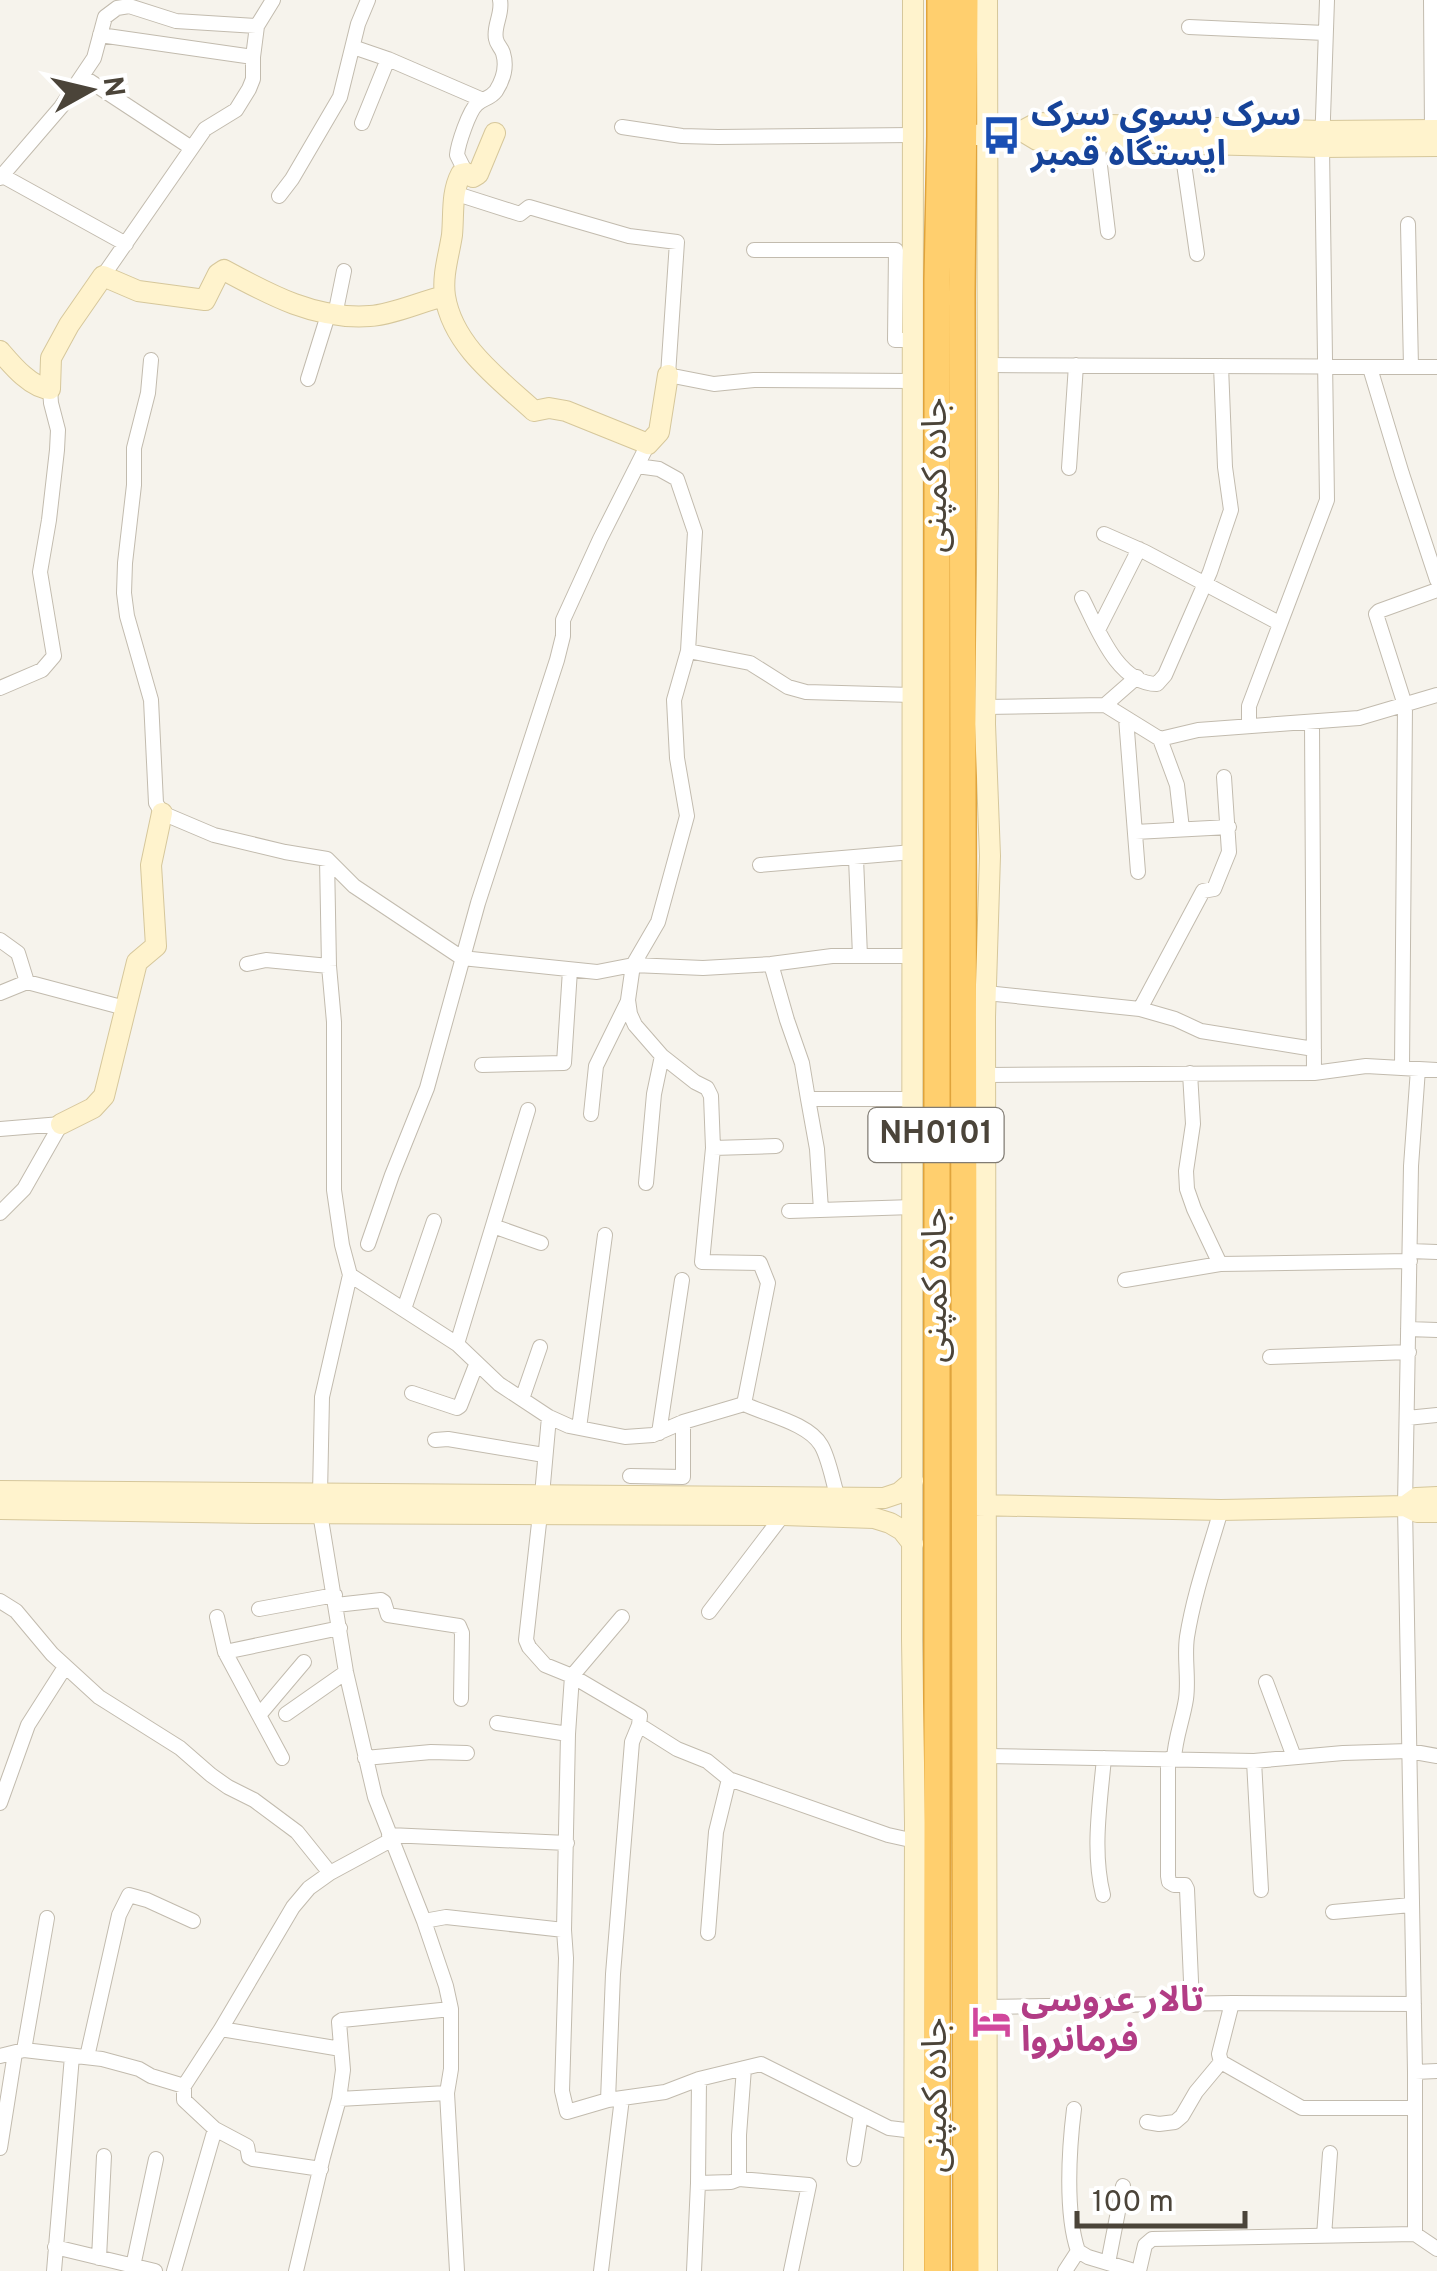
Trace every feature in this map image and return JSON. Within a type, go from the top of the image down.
[{"type":"highway","name":"جاده کمپنی","points":[[936,2271],[925,1767],[936,280],[964,135],[940,0]]},
{"type":"highway","name":"جاده کمپنی","points":[[965,0],[962,334],[976,1505],[964,1713],[966,2271]]},
{"type":"street","points":[[0,688],[42,670],[54,656],[40,572],[57,450],[58,430],[50,403],[51,358],[69,324],[190,147],[204,129],[236,110],[253,79],[257,26],[273,0]]},
{"type":"street","points":[[278,196],[340,97],[368,0]]},
{"type":"street","points":[[495,132],[478,174],[472,178],[466,173],[458,149],[472,109],[497,90],[504,72],[503,54],[495,33],[502,9],[500,0]]},
{"type":"street","points":[[914,0],[913,1481],[926,1504],[913,1544],[925,1767],[915,1841],[914,2271]]},
{"type":"street","points":[[987,0],[964,135],[988,365],[985,707],[990,856],[976,1505],[986,1756],[987,2271]]},
{"type":"street","points":[[1249,726],[1249,706],[1326,500],[1322,139],[1327,0]]},
{"type":"street","points":[[1022,131],[1037,140],[1181,144],[1435,135],[1431,0]]},
{"type":"street","points":[[126,244],[1,176],[82,76],[94,58],[105,17],[117,8],[124,5],[176,20],[257,26]]},
{"type":"street","points":[[1189,27],[1326,32]]},
{"type":"street","points":[[100,35],[252,57]]},
{"type":"street","points":[[353,47],[483,100]]},
{"type":"street","points":[[362,124],[388,59]]},
{"type":"street","points":[[82,76],[190,147]]},
{"type":"street","points":[[622,127],[682,136],[913,136],[1022,131],[1037,123],[1322,139]]},
{"type":"street","points":[[1097,141],[1108,232]]},
{"type":"street","points":[[1181,144],[1197,254]]},
{"type":"street","points":[[466,173],[461,174],[454,192],[445,296],[466,345],[534,411],[566,411],[648,444]]},
{"type":"street","points":[[368,1244],[427,1088],[478,903],[557,660],[562,620],[648,444],[659,432],[668,376],[676,242],[629,236],[529,207],[520,214],[454,192]]},
{"type":"street","points":[[1408,224],[1411,367]]},
{"type":"street","points":[[754,250],[896,250],[895,340],[912,340]]},
{"type":"street","points":[[102,276],[138,291],[205,300],[224,270],[300,307],[332,315],[373,316],[445,296]]},
{"type":"street","points":[[308,378],[344,271]]},
{"type":"street","points":[[0,351],[36,385],[50,389]]},
{"type":"street","points":[[151,360],[148,393],[134,448],[124,593],[151,700],[156,804],[162,814],[214,835],[327,859],[354,886],[462,958],[596,972],[633,966],[703,968],[832,956],[913,956]]},
{"type":"street","points":[[988,365],[1437,367]]},
{"type":"street","points":[[1070,468],[1076,365]]},
{"type":"street","points":[[1082,598],[1111,656],[1136,677],[1157,684],[1165,675],[1205,584],[1231,510],[1225,467],[1221,366]]},
{"type":"street","points":[[1370,368],[1437,580]]},
{"type":"street","points":[[668,376],[714,384],[754,380],[913,382]]},
{"type":"street","points":[[637,466],[659,469],[677,479],[694,532],[688,651],[674,700],[687,816],[658,922],[633,966],[628,1000],[636,1026],[662,1056],[707,1088],[711,1096],[713,1148],[702,1262],[760,1263],[768,1283],[744,1404]]},
{"type":"street","points":[[1104,534],[1279,622]]},
{"type":"street","points":[[1098,630],[1139,549]]},
{"type":"street","points":[[1415,2234],[1405,1506],[1411,1166],[1405,705],[1376,614],[1437,590]]},
{"type":"street","points":[[688,651],[750,663],[788,687],[806,692],[912,696]]},
{"type":"street","points":[[1105,705],[1136,677]]},
{"type":"street","points":[[1160,738],[1198,730],[1359,718],[1437,695]]},
{"type":"street","points":[[985,707],[1105,705],[1160,738],[1178,785],[1182,829]]},
{"type":"street","points":[[1126,718],[1138,872]]},
{"type":"street","points":[[1312,722],[1314,1072]]},
{"type":"street","points":[[1140,1009],[1203,891],[1214,889],[1229,852],[1224,777]]},
{"type":"street","points":[[0,1129],[61,1124],[93,1108],[104,1096],[137,962],[156,946],[151,865],[162,814]]},
{"type":"street","points":[[1135,832],[1229,827]]},
{"type":"street","points":[[760,865],[913,852]]},
{"type":"street","points":[[856,858],[860,956]]},
{"type":"street","points":[[327,859],[334,1022],[334,1190],[350,1275],[322,1397],[320,1504],[346,1672],[375,1797],[424,1922],[451,2009],[452,2070],[447,2093],[457,2271]]},
{"type":"street","points":[[0,940],[18,954],[26,982]]},
{"type":"street","points":[[247,964],[266,960],[329,966]]},
{"type":"street","points":[[771,964],[802,1063],[816,1149],[820,1210]]},
{"type":"street","points":[[482,1065],[564,1063],[570,970]]},
{"type":"street","points":[[0,993],[26,982],[125,1008]]},
{"type":"street","points":[[986,993],[1140,1009],[1201,1031],[1314,1049]]},
{"type":"street","points":[[591,1114],[596,1066],[628,1000]]},
{"type":"street","points":[[646,1183],[654,1094],[662,1056]]},
{"type":"street","points":[[987,1075],[1314,1072],[1366,1066],[1437,1070]]},
{"type":"street","points":[[1190,1074],[1192,1124],[1187,1190],[1220,1264]]},
{"type":"street","points":[[808,1099],[913,1098]]},
{"type":"street","points":[[457,1344],[528,1110]]},
{"type":"street","points":[[0,1213],[24,1189],[61,1124]]},
{"type":"street","points":[[713,1148],[776,1146]]},
{"type":"street","points":[[789,1211],[913,1207]]},
{"type":"street","points":[[404,1309],[434,1221]]},
{"type":"street","points":[[493,1226],[541,1243]]},
{"type":"street","points":[[578,1428],[606,1235]]},
{"type":"street","points":[[1126,1280],[1220,1264],[1437,1252]]},
{"type":"street","points":[[350,1275],[457,1344],[476,1365],[522,1399],[569,1426],[625,1437],[659,1433],[744,1404],[788,1420],[820,1443],[838,1498]]},
{"type":"street","points":[[659,1433],[682,1280]]},
{"type":"street","points":[[1408,1329],[1437,1330]]},
{"type":"street","points":[[522,1399],[540,1347]]},
{"type":"street","points":[[1270,1356],[1409,1352]]},
{"type":"street","points":[[412,1393],[457,1408],[476,1365]]},
{"type":"street","points":[[1407,1418],[1437,1415]]},
{"type":"street","points":[[550,1417],[526,1640],[545,1666],[572,1676],[640,1716],[632,1742],[612,1974],[615,2099],[600,2271]]},
{"type":"street","points":[[630,1476],[683,1477],[683,1422]]},
{"type":"street","points":[[434,1440],[448,1438],[544,1456]]},
{"type":"street","points":[[0,1508],[884,1498],[899,1493],[913,1481]]},
{"type":"street","points":[[0,1491],[262,1504]]},
{"type":"street","points":[[1405,1506],[1416,1498],[1437,1498]]},
{"type":"street","points":[[541,1504],[874,1518],[902,1530],[913,1544]]},
{"type":"street","points":[[926,1504],[1221,1510],[1405,1506],[1417,1512],[1437,1512]]},
{"type":"street","points":[[1192,2004],[1187,1889],[1185,1884],[1169,1882],[1168,1876],[1171,1760],[1186,1703],[1187,1636],[1221,1510]]},
{"type":"street","points":[[709,1612],[784,1516]]},
{"type":"street","points":[[259,1609],[335,1600],[380,1600],[388,1615],[459,1626],[461,1699]]},
{"type":"street","points":[[0,1601],[16,1611],[65,1667],[98,1697],[180,1748],[211,1775],[297,1832],[330,1873]]},
{"type":"street","points":[[217,1617],[225,1652],[282,1758]]},
{"type":"street","points":[[622,1617],[572,1676],[562,2091],[568,2112],[615,2099],[665,2092],[761,2064],[889,2128],[914,2131]]},
{"type":"street","points":[[225,1652],[340,1628]]},
{"type":"street","points":[[260,1714],[304,1662]]},
{"type":"street","points":[[0,1803],[28,1726],[65,1667]]},
{"type":"street","points":[[286,1714],[346,1672]]},
{"type":"street","points":[[1266,1682],[1294,1757]]},
{"type":"street","points":[[497,1724],[568,1734]]},
{"type":"street","points":[[639,1725],[677,1749],[708,1761],[729,1779],[888,1836],[915,1841]]},
{"type":"street","points":[[986,1756],[1254,1761],[1408,1751],[1437,1756]]},
{"type":"street","points":[[366,1758],[467,1753]]},
{"type":"street","points":[[1104,1758],[1098,1847],[1104,1895]]},
{"type":"street","points":[[1254,1761],[1261,1890]]},
{"type":"street","points":[[708,1933],[716,1832],[729,1779]]},
{"type":"street","points":[[321,2169],[253,2159],[248,2146],[215,2128],[184,2100],[184,2086],[222,2030],[293,1907],[330,1873],[390,1838],[567,1843]]},
{"type":"street","points":[[54,2271],[80,2056],[119,1916],[130,1895],[193,1922]]},
{"type":"street","points":[[1333,1912],[1412,1905]]},
{"type":"street","points":[[424,1922],[446,1917],[564,1930]]},
{"type":"street","points":[[0,2148],[13,2053],[46,1918]]},
{"type":"street","points":[[1232,2003],[1219,2054],[1221,2062],[1302,2108],[1414,2108]]},
{"type":"street","points":[[986,2007],[1414,2004]]},
{"type":"street","points":[[296,2271],[339,2100],[343,2070],[339,2022],[451,2009]]},
{"type":"street","points":[[222,2030],[340,2048]]},
{"type":"street","points":[[13,2053],[80,2056],[139,2069],[184,2086]]},
{"type":"street","points":[[1147,2122],[1175,2122],[1221,2062]]},
{"type":"street","points":[[739,2179],[744,2068]]},
{"type":"street","points":[[1415,2072],[1437,2071]]},
{"type":"street","points":[[694,2271],[700,2079]]},
{"type":"street","points":[[339,2100],[447,2093]]},
{"type":"street","points":[[1074,2109],[1070,2138],[1071,2210],[1078,2250],[1088,2257],[1136,2271],[1145,2246],[1152,2239],[1415,2234],[1437,2249]]},
{"type":"street","points":[[854,2159],[861,2114]]},
{"type":"street","points":[[174,2271],[215,2128]]},
{"type":"street","points":[[1324,2236],[1330,2153]]},
{"type":"street","points":[[100,2258],[104,2156]]},
{"type":"street","points":[[132,2269],[156,2158]]},
{"type":"street","points":[[698,2183],[739,2179],[809,2184],[791,2271]]},
{"type":"street","points":[[1108,2263],[1123,2186]]},
{"type":"street","points":[[55,2247],[132,2269],[155,2271]]},
{"type":"street","points":[[1065,2271],[1078,2250]]},
{"type":"place","name":"سرک بسوی سرک ایستگاه قمبر","points":[[1001,136]]},
{"type":"place","name":"تالار عروسی فرمانروا","points":[[991,2022]]}]
